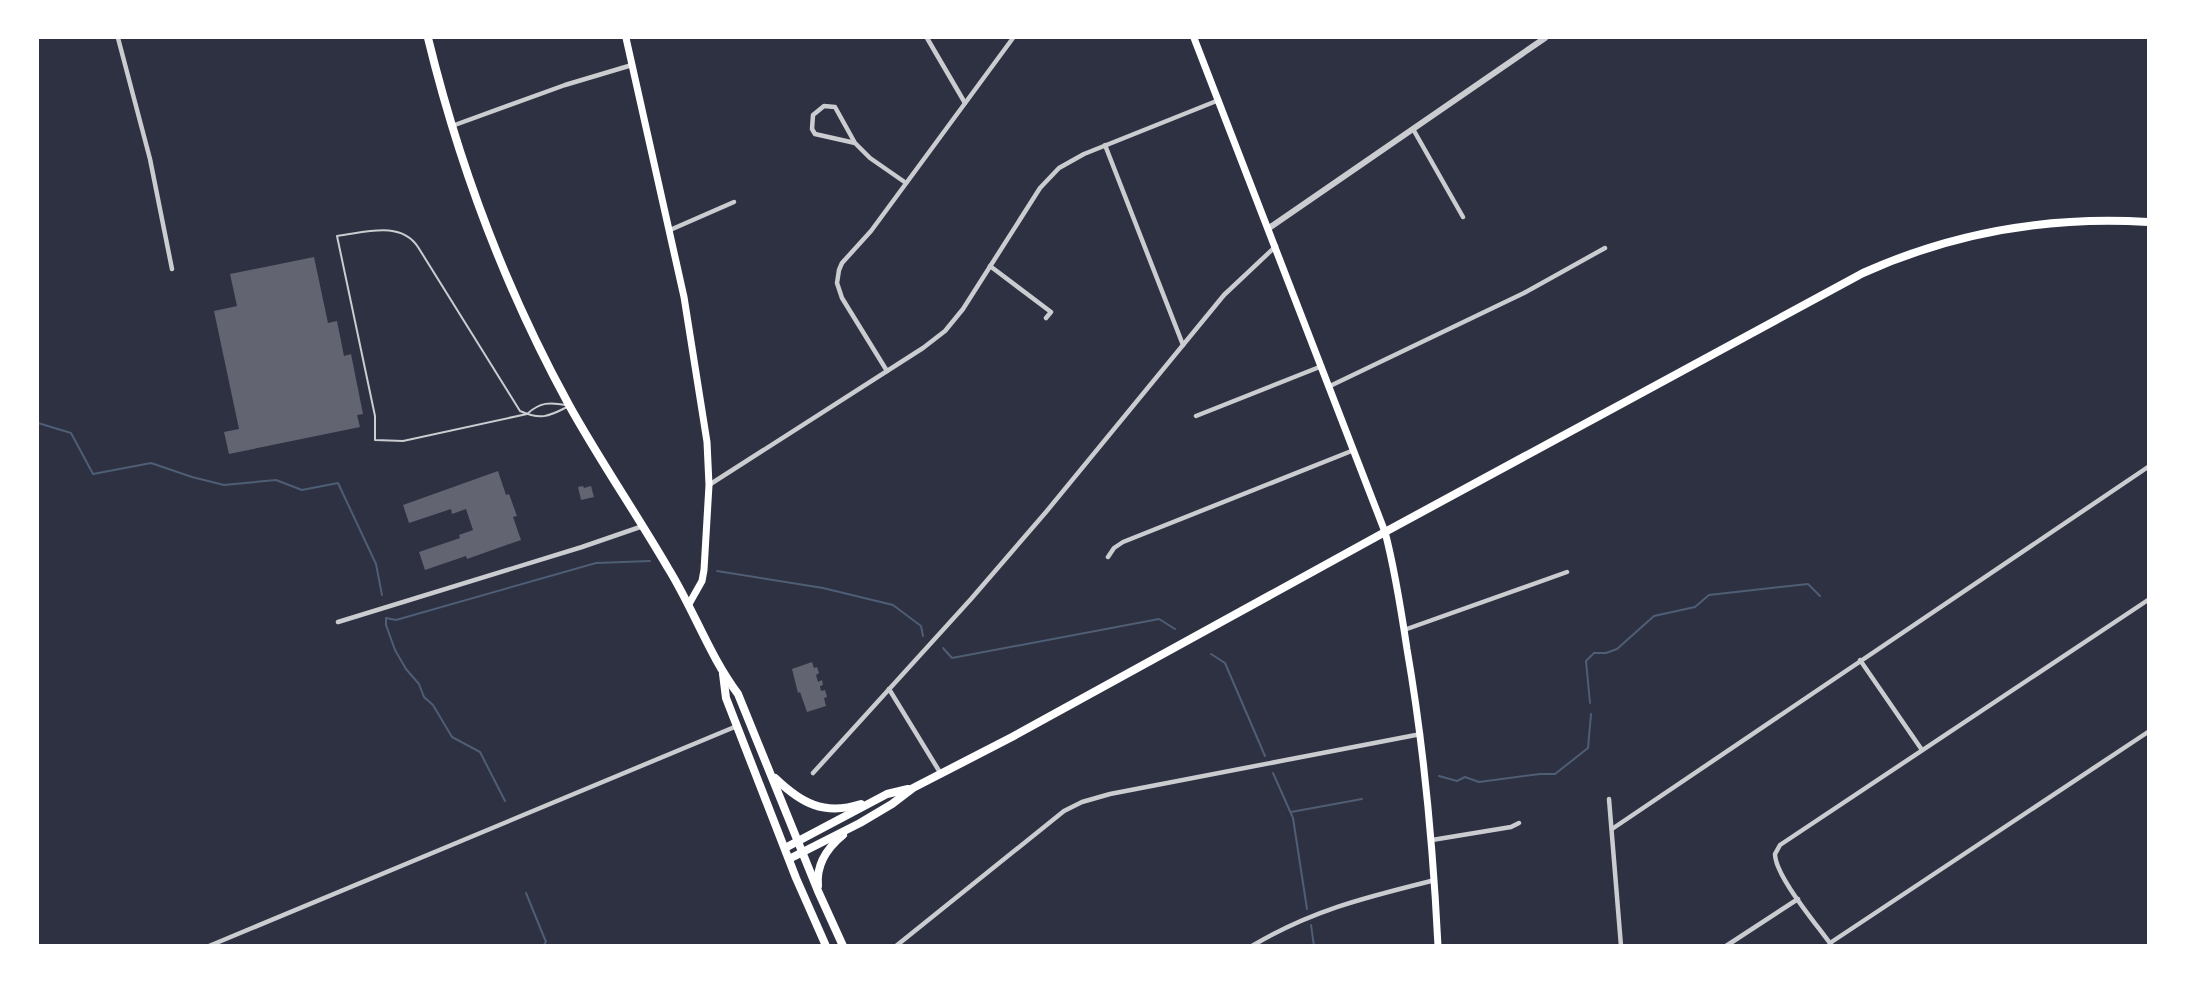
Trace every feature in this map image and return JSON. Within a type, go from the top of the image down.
[{"type":"main road","points":[[428,38],[452,126],[483,214],[509,279],[545,358],[569,405],[689,604],[722,673],[738,694],[818,891],[843,945]]},
{"type":"main road","points":[[626,38],[684,297],[707,442],[709,485],[702,581],[689,604]]},
{"type":"main road","points":[[1194,38],[1385,532],[1399,594],[1421,734],[1432,840],[1438,945]]},
{"type":"main road","points":[[789,859],[860,823],[913,788],[1012,737],[1455,493],[1837,286],[1889,261],[1941,243],[2018,226],[2092,220],[2148,222]]},
{"type":"main road","points":[[722,673],[726,698],[789,859],[826,945]]},
{"type":"main road","points":[[772,775],[799,799],[827,808],[849,807],[913,788]]},
{"type":"main road","points":[[785,848],[887,794]]},
{"type":"main road","points":[[818,891],[818,872],[823,858],[836,841],[860,823]]},
{"type":"street","points":[[118,38],[150,159],[172,269]]},
{"type":"street","points":[[927,38],[965,103]]},
{"type":"street","points":[[887,371],[838,289],[837,277],[842,263],[871,231],[1013,38]]},
{"type":"street","points":[[1269,228],[1545,38]]},
{"type":"street","points":[[452,126],[565,84],[632,65]]},
{"type":"street","points":[[709,485],[923,348],[945,331],[963,309],[1049,177],[1071,160],[1219,100]]},
{"type":"street","points":[[855,143],[815,134],[812,129],[813,115],[824,106],[836,107],[855,143],[870,158],[906,183]]},
{"type":"street","points":[[1413,129],[1463,217]]},
{"type":"street","points":[[1105,145],[1183,345]]},
{"type":"street","points":[[670,230],[734,202]]},
{"type":"street","points":[[813,772],[928,649],[1046,512],[1236,282],[1276,246]]},
{"type":"street","points":[[1330,386],[1524,293],[1605,248]]},
{"type":"street","points":[[990,266],[1051,312],[1046,318]]},
{"type":"street","points":[[1196,416],[1322,366]]},
{"type":"street","points":[[1108,557],[1114,548],[1123,542],[1354,450]]},
{"type":"street","points":[[1612,829],[2148,467]]},
{"type":"street","points":[[338,622],[643,526]]},
{"type":"street","points":[[1404,630],[1567,572]]},
{"type":"street","points":[[2148,600],[1780,845],[1775,854],[1778,868],[1831,944],[2148,732]]},
{"type":"street","points":[[1860,660],[1922,750]]},
{"type":"street","points":[[889,689],[940,774]]},
{"type":"street","points":[[209,945],[737,726]]},
{"type":"street","points":[[896,945],[1049,822],[1082,801],[1421,734]]},
{"type":"street","points":[[1609,799],[1621,945]]},
{"type":"street","points":[[1432,840],[1511,827],[1519,823]]},
{"type":"street","points":[[1252,945],[1308,916],[1435,880]]},
{"type":"street","points":[[1726,945],[1798,899]]},
{"type":"lane","points":[[569,405],[548,402],[534,407],[527,414],[403,441],[375,440],[375,416],[337,236],[388,230],[407,235],[422,254],[517,408],[520,411],[527,414],[537,418],[552,415],[569,405]]},
{"type":"building","points":[[314,257],[328,323],[337,321],[344,356],[351,354],[363,414],[357,415],[360,427],[229,454],[224,432],[239,429],[214,311],[237,306],[230,274]]},
{"type":"building","points":[[498,471],[506,495],[509,494],[517,516],[513,517],[521,540],[467,559],[466,556],[425,570],[419,552],[460,538],[459,535],[473,530],[466,509],[452,514],[451,509],[409,523],[403,505]]},
{"type":"building","points":[[583,486],[584,488],[591,486],[594,497],[581,500],[578,487]]},
{"type":"building","points":[[812,662],[819,673],[816,675],[818,682],[822,680],[821,691],[825,690],[827,697],[824,698],[826,706],[807,712],[800,692],[798,693],[792,669]]},
{"type":"waterway","points":[[38,423],[71,433],[93,474],[151,463],[224,485],[276,480],[302,490],[338,483],[376,564],[382,595]]},
{"type":"waterway","points":[[505,801],[480,752],[452,737],[433,705],[424,697],[419,684],[406,669],[395,650],[386,625],[386,618],[396,620],[596,563],[650,561]]},
{"type":"waterway","points":[[717,571],[823,588],[893,605],[921,626],[923,636]]},
{"type":"waterway","points":[[1590,703],[1586,661],[1594,653],[1606,653],[1617,649],[1654,616],[1695,607],[1709,595],[1808,584],[1820,596]]},
{"type":"waterway","points":[[943,648],[952,658],[1159,619],[1175,629]]},
{"type":"waterway","points":[[1211,654],[1225,663],[1265,756]]},
{"type":"waterway","points":[[1439,776],[1457,781],[1465,777],[1479,782],[1555,774],[1588,748],[1591,714]]},
{"type":"waterway","points":[[1273,773],[1293,818],[1307,909]]},
{"type":"waterway","points":[[1291,812],[1362,799]]},
{"type":"waterway","points":[[526,893],[546,942],[543,946]]},
{"type":"waterway","points":[[1311,925],[1314,946]]}]
